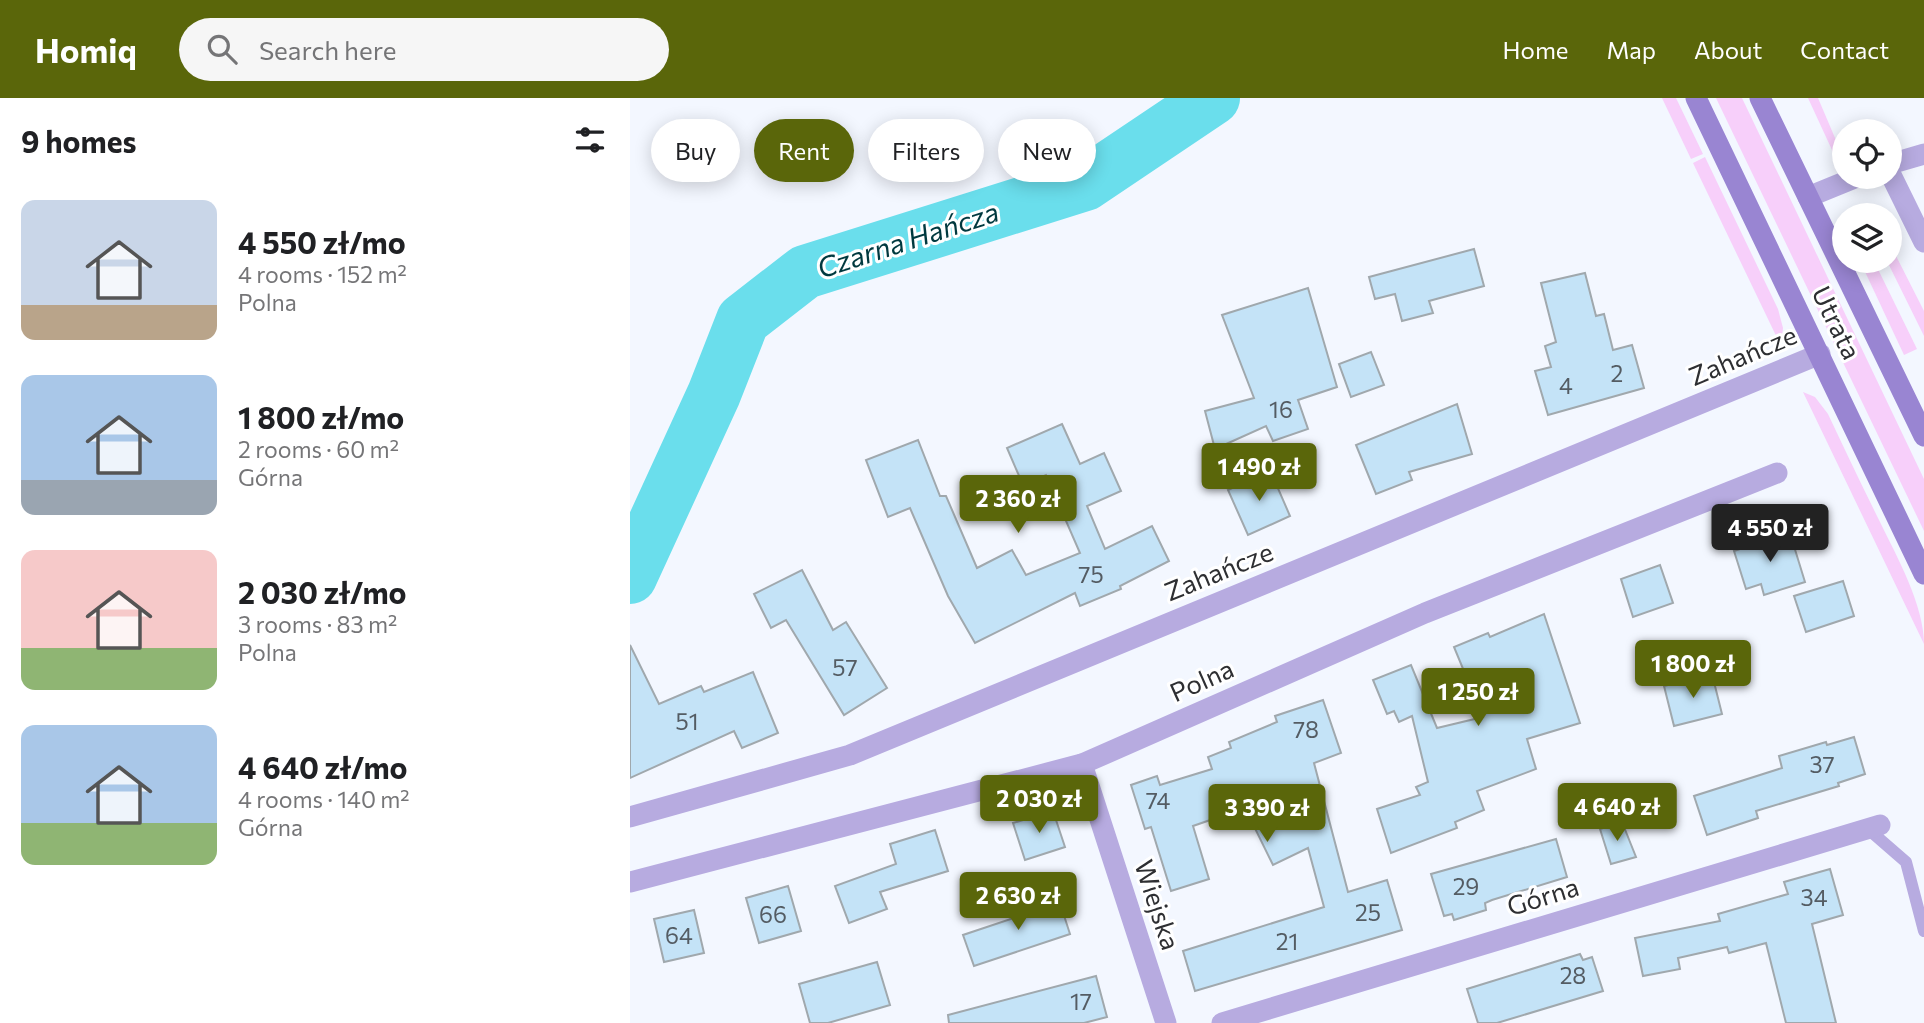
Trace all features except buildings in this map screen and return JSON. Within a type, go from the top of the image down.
[{"type":"main road","name":"Utrata","points":[[1696,98],[1924,573]]},
{"type":"main road","name":"Utrata","points":[[1760,98],[1924,436]]},
{"type":"street","points":[[1902,160],[1924,154]]},
{"type":"street","points":[[1808,197],[1832,187]]},
{"type":"street","points":[[1898,189],[1924,242]]},
{"type":"street","name":"Zahańcze","points":[[630,817],[850,755],[1820,354]]},
{"type":"street","name":"Polna","points":[[630,882],[1082,764],[1425,613],[1777,472]]},
{"type":"street","name":"Wiejska","points":[[1082,764],[1166,1023]]},
{"type":"street","name":"Górna","points":[[1222,1023],[1874,827]]},
{"type":"lane","points":[[1874,827],[1906,862],[1924,931]]},
{"type":"shaded area","points":[[1662,98],[1676,98],[1703,154],[1691,159]]},
{"type":"shaded area","points":[[1716,98],[1742,98],[1924,479],[1924,531]]},
{"type":"shaded area","points":[[1808,98],[1818,98],[1832,131],[1832,150]]},
{"type":"shaded area","points":[[1705,157],[1778,309],[1783,328],[1781,346],[1693,163]]},
{"type":"shaded area","points":[[1902,268],[1924,311],[1924,336],[1893,273],[1902,273]]},
{"type":"shaded area","points":[[1866,273],[1880,273],[1917,349],[1904,355]]},
{"type":"shaded area","points":[[1803,392],[1815,397],[1828,414],[1894,550],[1915,597],[1924,644]]},
{"type":"waterway","name":"Czarna Hańcza","points":[[630,577],[714,394],[743,320],[805,272],[1085,184],[1213,98]]}]
